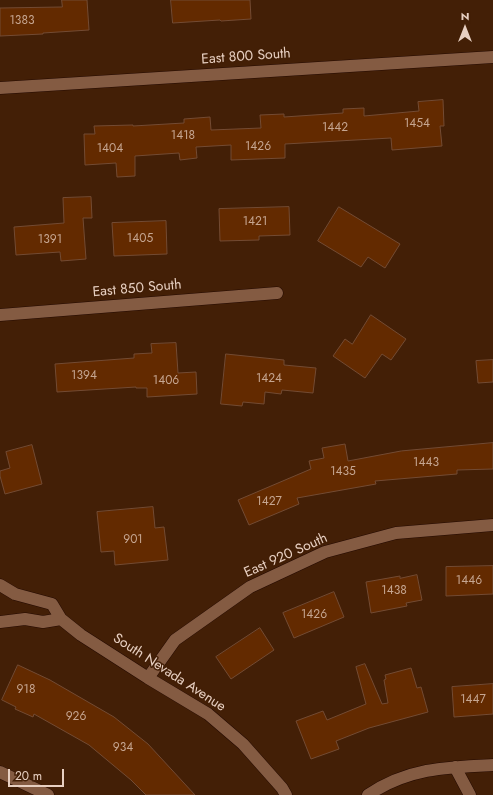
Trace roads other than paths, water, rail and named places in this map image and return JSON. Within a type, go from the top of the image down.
[{"type":"street","name":"East 800 South","points":[[0,88],[493,57]]},
{"type":"street","name":"East 850 South","points":[[0,315],[277,293]]},
{"type":"street","name":"East 920 South","points":[[148,678],[175,640],[243,591],[325,552],[396,533],[493,525]]},
{"type":"street","name":"South Nevada Avenue","points":[[0,585],[15,594],[52,604],[61,619],[81,634],[148,678],[208,714],[238,739],[278,783],[286,795]]},
{"type":"street","points":[[0,622],[25,620],[43,622],[61,619]]},
{"type":"street","points":[[368,795],[382,786],[405,776],[433,769],[493,765]]},
{"type":"street","points":[[455,767],[470,795]]},
{"type":"street","points":[[0,772],[48,795]]}]
